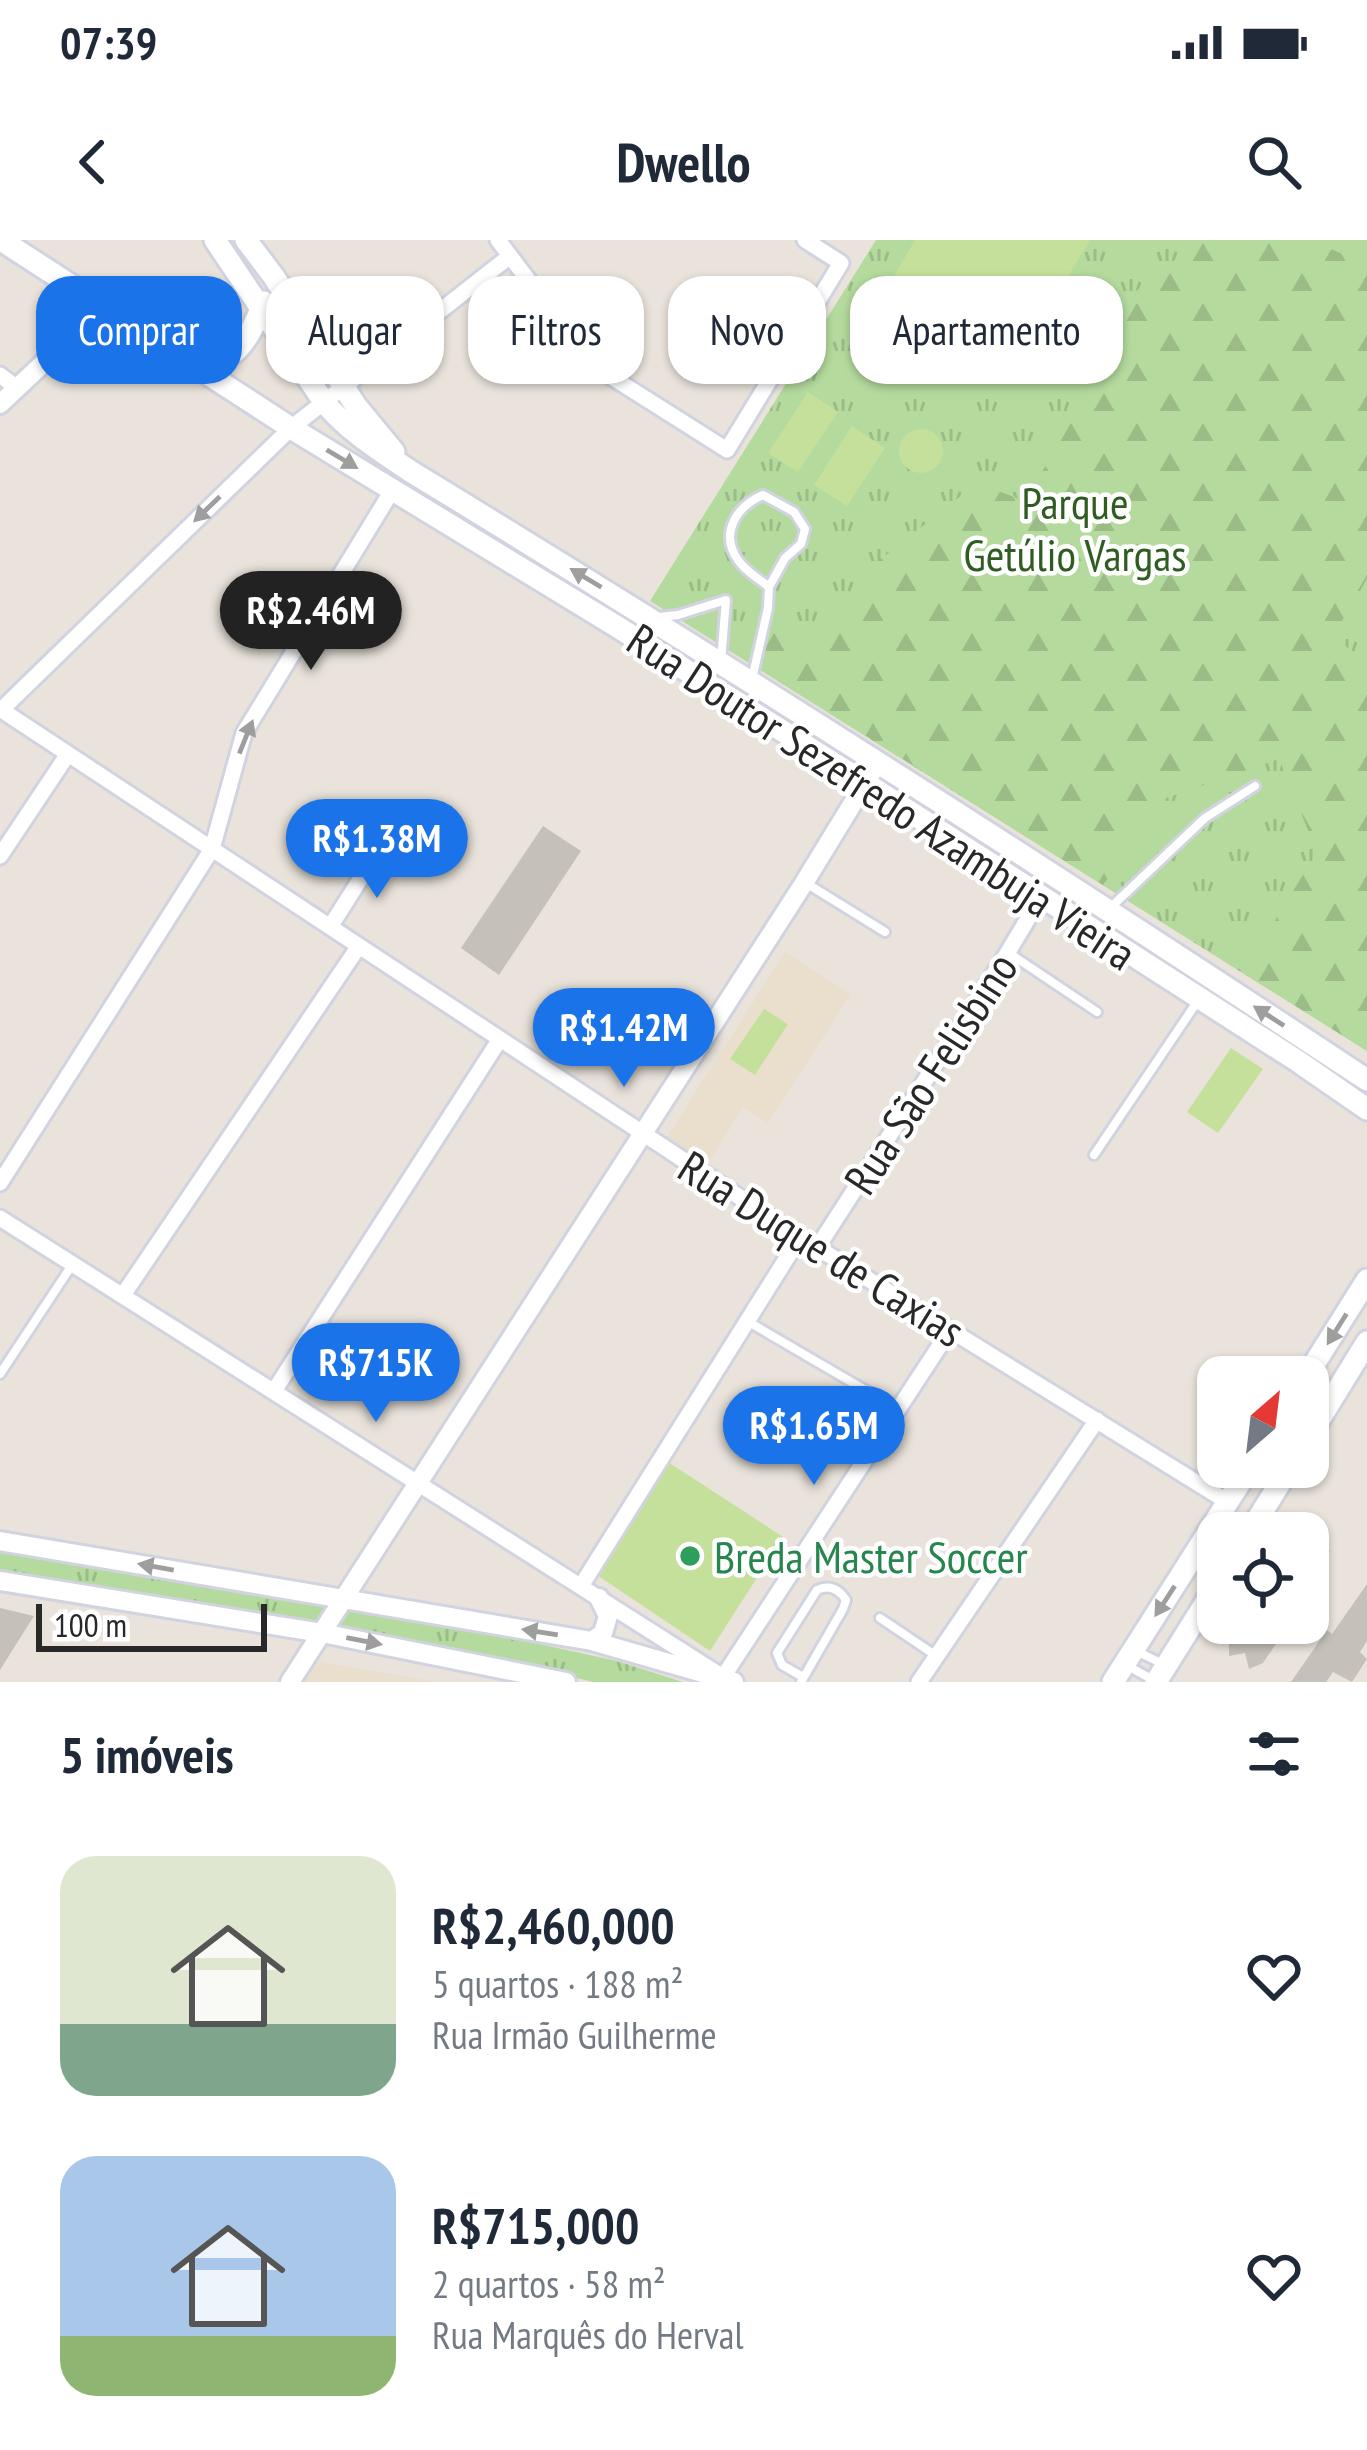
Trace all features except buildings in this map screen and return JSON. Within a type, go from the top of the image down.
[{"type":"main road","name":"Rua Doutor Sezefredo Azambuja Vieira","points":[[2,240],[58,276]]},
{"type":"main road","name":"Rua Doutor Sezefredo Azambuja Vieira","points":[[215,240],[339,420],[410,471],[752,680],[1367,1080]]},
{"type":"main road","name":"Rua Doutor Sezefredo Azambuja Vieira","points":[[246,240],[273,276]]},
{"type":"main road","points":[[242,345],[266,296]]},
{"type":"main road","name":"Rua Doutor Sezefredo Azambuja Vieira","points":[[226,384],[865,782],[1367,1109]]},
{"type":"main road","name":"Rua Doutor Sezefredo Azambuja Vieira","points":[[341,384],[410,471]]},
{"type":"main road","points":[[1319,1356],[1367,1280]]},
{"type":"main road","points":[[1329,1404],[1367,1342]]},
{"type":"main road","points":[[1124,1665],[1237,1488]]},
{"type":"main road","points":[[1160,1677],[1197,1617]]},
{"type":"street","points":[[498,240],[581,350],[610,376],[727,450],[841,263],[805,240]]},
{"type":"street","points":[[1,709],[291,428],[510,256]]},
{"type":"street","points":[[0,404],[36,370]]},
{"type":"street","points":[[0,375],[17,388]]},
{"type":"street","points":[[0,1183],[212,849],[244,733],[393,490]]},
{"type":"street","name":"Rua Duque de Caxias","points":[[1,709],[817,1248],[1228,1502]]},
{"type":"street","points":[[0,856],[68,754]]},
{"type":"street","points":[[290,1682],[878,761]]},
{"type":"street","points":[[330,927],[380,848]]},
{"type":"street","name":"Rua São Felisbino","points":[[817,1248],[1041,897]]},
{"type":"street","points":[[123,1295],[359,946]]},
{"type":"street","points":[[274,1391],[500,1039]]},
{"type":"street","points":[[0,1219],[729,1679]]},
{"type":"street","points":[[580,1586],[800,1237]]},
{"type":"street","points":[[729,1679],[896,1408],[950,1330]]},
{"type":"street","points":[[919,1682],[1097,1420]]},
{"type":"street","points":[[0,1541],[592,1641],[729,1679]]},
{"type":"street","points":[[0,1581],[322,1633],[566,1682]]},
{"type":"street","points":[[592,1641],[603,1633],[608,1616],[599,1598]]},
{"type":"lane","points":[[752,680],[769,587],[806,529],[794,512],[763,495],[746,502],[735,515],[730,539],[737,559],[769,587]]},
{"type":"lane","points":[[651,618],[726,601],[721,662]]},
{"type":"lane","points":[[1108,909],[1205,818],[1255,786]]},
{"type":"lane","points":[[804,883],[885,932]]},
{"type":"lane","points":[[1008,952],[1097,1012]]},
{"type":"lane","points":[[1094,1155],[1199,998]]},
{"type":"lane","points":[[0,1374],[73,1264]]},
{"type":"lane","points":[[747,1321],[896,1408]]},
{"type":"lane","points":[[834,1588],[846,1600],[843,1609],[802,1680],[782,1665],[777,1652],[817,1590],[834,1588]]},
{"type":"lane","points":[[880,1618],[936,1656]]},
{"type":"lane","points":[[1124,1665],[1160,1677]]},
{"type":"lane","points":[[1124,1665],[1160,1677]]},
{"type":"shaded area","points":[[785,952],[851,994],[768,1123],[743,1108],[706,1166],[665,1140]]},
{"type":"shaded area","points":[[317,1661],[435,1682],[304,1682]]},
{"type":"green space","name":"Parque Getúlio Vargas","points":[[876,240],[1367,240],[1367,1051],[650,601],[786,384],[826,384],[826,320],[850,282],[850,384],[1123,384],[1123,276],[853,276]]},
{"type":"green space","points":[[915,240],[1090,240],[1069,276],[894,276]]},
{"type":"green space","name":"Parque Getúlio Vargas","points":[[1199,240],[1311,240],[1367,265],[1367,579],[1333,636],[1367,663],[1367,1051],[1243,973],[1317,852],[1279,759],[1166,798],[1103,885],[749,662],[778,610],[823,635],[892,577],[877,562],[977,483],[1025,501],[1093,384],[1123,384],[1124,301]]},
{"type":"green space","points":[[808,392],[838,412],[798,472],[768,453]]},
{"type":"green space","points":[[852,426],[885,448],[847,506],[814,485]]},
{"type":"green space","points":[[921,429],[936,436],[943,451],[936,466],[921,473],[906,466],[899,451],[906,436]]},
{"type":"green space","points":[[764,1009],[788,1024],[755,1075],[730,1059]]},
{"type":"green space","points":[[1231,1048],[1263,1069],[1218,1133],[1187,1112]]},
{"type":"green space","name":"Breda Master Soccer","points":[[668,1462],[783,1537],[710,1651],[597,1575]]},
{"type":"green space","points":[[0,1552],[530,1642],[617,1661],[683,1682],[593,1682],[528,1666],[0,1576]]},
{"type":"place","name":"Breda Master Soccer","points":[[690,1556]]}]
